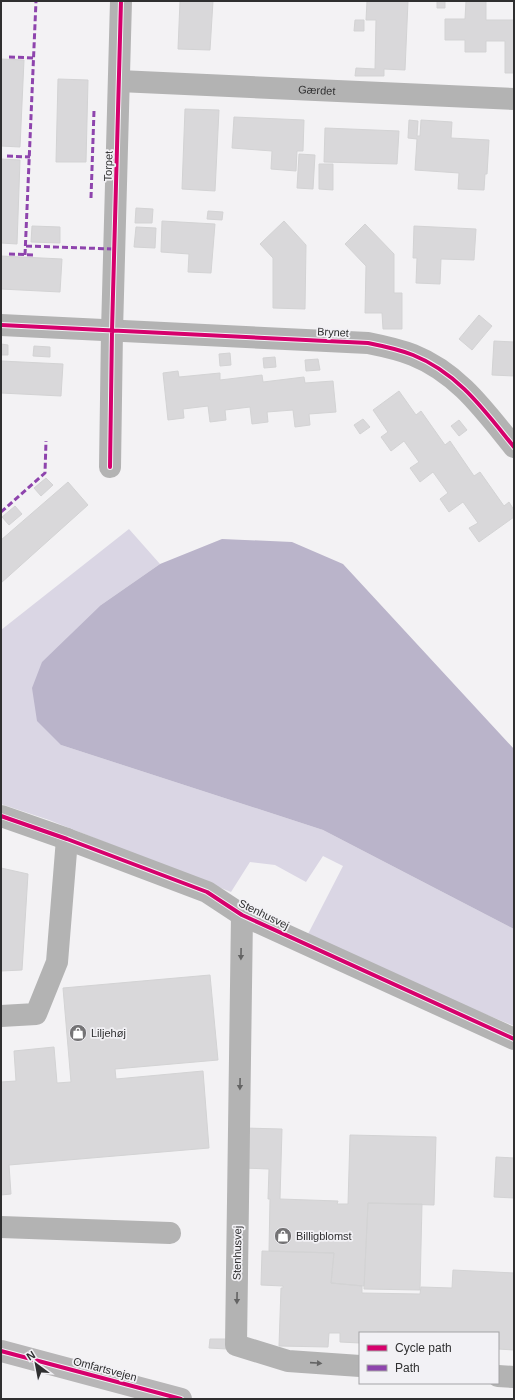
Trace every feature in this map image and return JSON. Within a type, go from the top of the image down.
[{"type":"main road","name":"Omfartsvejen","points":[[1,1351],[181,1399]]},
{"type":"street","name":"Torpet","points":[[110,467],[112,331],[121,1]]},
{"type":"street","name":"Gærdet","points":[[119,81],[514,99]]},
{"type":"street","points":[[1,325],[112,331]]},
{"type":"street","name":"Brynet","points":[[112,331],[368,343],[412,354],[447,374],[477,401],[514,447]]},
{"type":"street","name":"Stenhusvej","points":[[1,816],[67,839],[207,892],[242,915],[514,1039]]},
{"type":"street","points":[[1,1016],[36,1014],[57,962],[67,839]]},
{"type":"street","name":"Stenhusvej","points":[[242,915],[236,1345],[288,1361],[359,1366]]},
{"type":"street","points":[[1,1227],[170,1233]]},
{"type":"street","points":[[499,1376],[514,1377]]},
{"type":"shaded area","points":[[129,529],[160,564],[101,605],[61,745],[323,830],[514,929],[514,1026],[326,949],[308,934],[343,866],[323,856],[306,882],[275,865],[250,862],[231,892],[49,820],[1,804],[1,630]]},
{"type":"shaded area","points":[[222,539],[292,542],[343,564],[514,749],[514,929],[323,830],[61,745],[37,721],[32,688],[42,662],[101,605],[160,564]]},
{"type":"building","points":[[180,1],[213,1],[210,50],[178,49]]},
{"type":"building","points":[[367,1],[408,1],[405,70],[384,69],[384,76],[355,76],[356,68],[375,69],[376,20],[366,20]]},
{"type":"building","points":[[437,1],[445,1],[445,8],[437,8]]},
{"type":"building","points":[[466,1],[486,1],[486,20],[514,20],[514,73],[505,73],[505,41],[486,41],[486,52],[465,52],[465,40],[445,40],[445,19],[465,19]]},
{"type":"building","points":[[355,20],[364,20],[364,31],[354,31]]},
{"type":"building","points":[[1,59],[24,60],[20,147],[1,146]]},
{"type":"building","points":[[58,79],[88,80],[86,162],[56,162]]},
{"type":"building","points":[[185,109],[219,110],[215,191],[182,189]]},
{"type":"building","points":[[234,117],[304,120],[303,151],[297,151],[296,171],[271,169],[272,151],[232,148]]},
{"type":"building","points":[[409,120],[418,121],[417,136],[420,136],[421,120],[452,122],[451,138],[489,140],[487,174],[485,174],[484,190],[458,189],[459,173],[415,170],[417,139],[408,138]]},
{"type":"building","points":[[325,128],[399,131],[397,164],[324,162]]},
{"type":"building","points":[[299,154],[315,155],[313,189],[297,188]]},
{"type":"building","points":[[1,159],[20,160],[17,244],[1,243]]},
{"type":"building","points":[[319,164],[333,164],[333,190],[319,189]]},
{"type":"building","points":[[136,208],[153,209],[152,223],[135,223]]},
{"type":"building","points":[[208,211],[223,212],[222,220],[207,219]]},
{"type":"building","points":[[162,221],[215,224],[211,273],[188,272],[189,254],[161,252]]},
{"type":"building","points":[[284,221],[306,245],[305,309],[273,308],[273,258],[260,244]]},
{"type":"building","points":[[365,224],[394,254],[394,293],[402,293],[402,329],[383,329],[382,313],[365,313],[366,266],[345,244]]},
{"type":"building","points":[[32,226],[60,227],[60,243],[31,242]]},
{"type":"building","points":[[414,226],[476,229],[474,260],[441,259],[440,284],[416,283],[417,258],[413,258]]},
{"type":"building","points":[[136,227],[156,228],[155,248],[134,247]]},
{"type":"building","points":[[1,256],[62,259],[60,292],[1,289]]},
{"type":"building","points":[[479,315],[492,326],[472,350],[459,339]]},
{"type":"building","points":[[494,341],[514,342],[514,376],[492,375]]},
{"type":"building","points":[[1,344],[8,345],[8,355],[1,355]]},
{"type":"building","points":[[34,346],[50,347],[50,357],[33,356]]},
{"type":"building","points":[[230,353],[231,365],[220,366],[219,354]]},
{"type":"building","points":[[275,357],[276,367],[264,368],[263,358]]},
{"type":"building","points":[[318,359],[320,370],[306,371],[305,360]]},
{"type":"building","points":[[1,361],[63,364],[61,396],[1,393]]},
{"type":"building","points":[[178,371],[179,377],[220,373],[220,380],[262,375],[263,382],[304,377],[305,383],[333,381],[336,412],[309,414],[310,425],[295,427],[293,410],[267,412],[268,422],[252,424],[250,407],[225,410],[226,420],[210,422],[208,406],[183,409],[184,418],[168,420],[163,373]]},
{"type":"building","points":[[399,391],[416,415],[421,411],[445,445],[450,441],[474,476],[480,472],[504,506],[509,502],[514,510],[514,517],[479,542],[469,528],[478,523],[463,502],[449,512],[440,499],[448,493],[433,472],[420,482],[410,468],[419,462],[404,441],[391,451],[381,437],[388,432],[373,410]]},
{"type":"building","points":[[363,419],[370,427],[360,434],[354,425]]},
{"type":"building","points":[[459,420],[467,430],[459,436],[451,426]]},
{"type":"building","points":[[46,478],[53,485],[41,496],[34,488]]},
{"type":"building","points":[[68,482],[88,505],[1,583],[1,540]]},
{"type":"building","points":[[15,506],[22,514],[9,525],[2,517]]},
{"type":"building","points":[[1,868],[28,874],[22,970],[1,971]]},
{"type":"building","points":[[210,975],[218,1060],[115,1069],[116,1079],[203,1071],[209,1148],[9,1165],[11,1194],[1,1195],[1,1082],[16,1081],[14,1051],[54,1047],[57,1083],[71,1082],[63,988]]},
{"type":"building","points":[[244,1128],[282,1129],[280,1199],[338,1201],[337,1204],[348,1204],[350,1135],[436,1137],[434,1205],[368,1203],[364,1286],[331,1283],[334,1253],[269,1251],[269,1169],[243,1168]]},
{"type":"building","points":[[496,1157],[514,1158],[514,1198],[494,1197]]},
{"type":"building","points":[[368,1203],[422,1204],[420,1290],[364,1289]]},
{"type":"building","points":[[262,1251],[334,1253],[331,1283],[362,1286],[362,1293],[420,1294],[421,1287],[452,1288],[453,1270],[514,1273],[514,1350],[499,1349],[499,1332],[359,1332],[359,1343],[340,1342],[340,1333],[329,1333],[328,1347],[279,1346],[281,1288],[283,1288],[283,1286],[261,1285]]},
{"type":"building","points":[[210,1339],[228,1339],[227,1349],[209,1348]]},
{"type":"marked path","points":[[25,255],[36,1]]},
{"type":"marked path","points":[[9,57],[34,58]]},
{"type":"marked path","points":[[91,198],[94,111]]},
{"type":"marked path","points":[[7,156],[30,157]]},
{"type":"marked path","points":[[26,246],[114,249]]},
{"type":"marked path","points":[[9,254],[34,255]]},
{"type":"marked path","points":[[1,512],[45,473],[46,441]]},
{"type":"cycle path","points":[[110,467],[112,331],[121,1]]},
{"type":"cycle path","points":[[1,325],[368,343],[402,351],[429,363],[457,382],[481,406],[514,447]]},
{"type":"cycle path","points":[[1,816],[67,839],[207,892],[242,915],[514,1039]]},
{"type":"cycle path","points":[[1,1351],[181,1399]]},
{"type":"place","name":"Liljehøj","points":[[78,1033]]},
{"type":"place","name":"Billigblomst","points":[[283,1236]]}]
